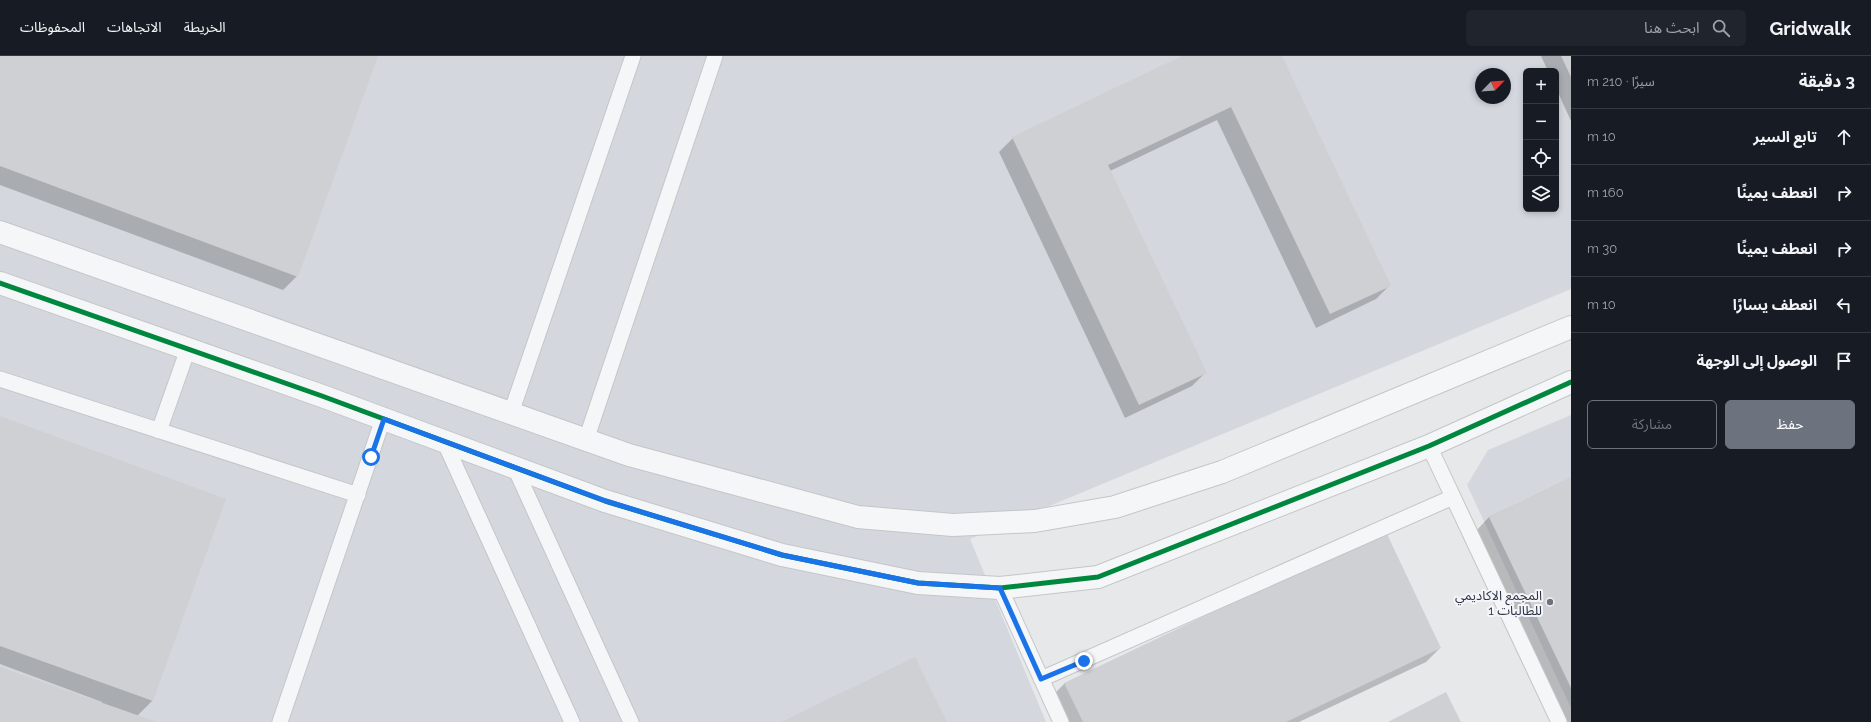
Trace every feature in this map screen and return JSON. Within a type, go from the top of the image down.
[{"type":"street","points":[[0,232],[629,455],[858,518],[953,525],[1035,521],[1115,507],[1222,472],[1571,328]]},
{"type":"street","points":[[0,283],[384,419],[606,501],[782,555],[918,583],[1000,588],[1098,577],[1428,446],[1571,382]]},
{"type":"lane","points":[[511,413],[633,56]]},
{"type":"lane","points":[[586,440],[715,56]]},
{"type":"lane","points":[[159,431],[188,349]]},
{"type":"lane","points":[[0,379],[358,495]]},
{"type":"lane","points":[[280,722],[384,419]]},
{"type":"lane","points":[[444,441],[572,722]]},
{"type":"lane","points":[[1428,446],[1559,722]]},
{"type":"lane","points":[[516,468],[631,722]]},
{"type":"lane","points":[[1041,679],[1453,497]]},
{"type":"lane","points":[[1000,588],[1061,722]]},
{"type":"shaded area","points":[[0,56],[1571,56],[1571,289],[970,539],[1046,722],[0,722]]},
{"type":"shaded area","points":[[1571,415],[1571,708],[1467,485],[1488,450]]},
{"type":"building","points":[[0,56],[378,56],[298,277],[0,166]]},
{"type":"building","points":[[1182,56],[1282,56],[1391,286],[1330,314],[1231,107],[1108,165],[1207,373],[1139,405],[1012,137]]},
{"type":"building","points":[[1561,56],[1571,56],[1571,77]]},
{"type":"building","points":[[0,416],[226,499],[153,701],[0,646]]},
{"type":"building","name":"المجمع الاكاديمي 1 للطالبات","points":[[1571,477],[1571,688],[1489,517]]},
{"type":"building","points":[[1385,530],[1441,648],[1286,722],[1083,722],[1064,683]]},
{"type":"building","points":[[915,657],[947,722],[781,722]]},
{"type":"building","points":[[0,667],[157,722],[0,722]]},
{"type":"building","points":[[1446,692],[1461,722],[1388,722]]},
{"type":"cycle path","points":[[0,283],[322,396],[605,501],[782,555],[918,583],[1000,588],[1098,577],[1429,446],[1571,382]]},
{"type":"place","name":"المجمع الاكاديمي 1 للطالبات","points":[[1550,602]]},
{"type":"route","points":[[371,457],[384,419],[606,501],[782,555],[918,583],[1000,588],[1041,679],[1084,661]]}]
